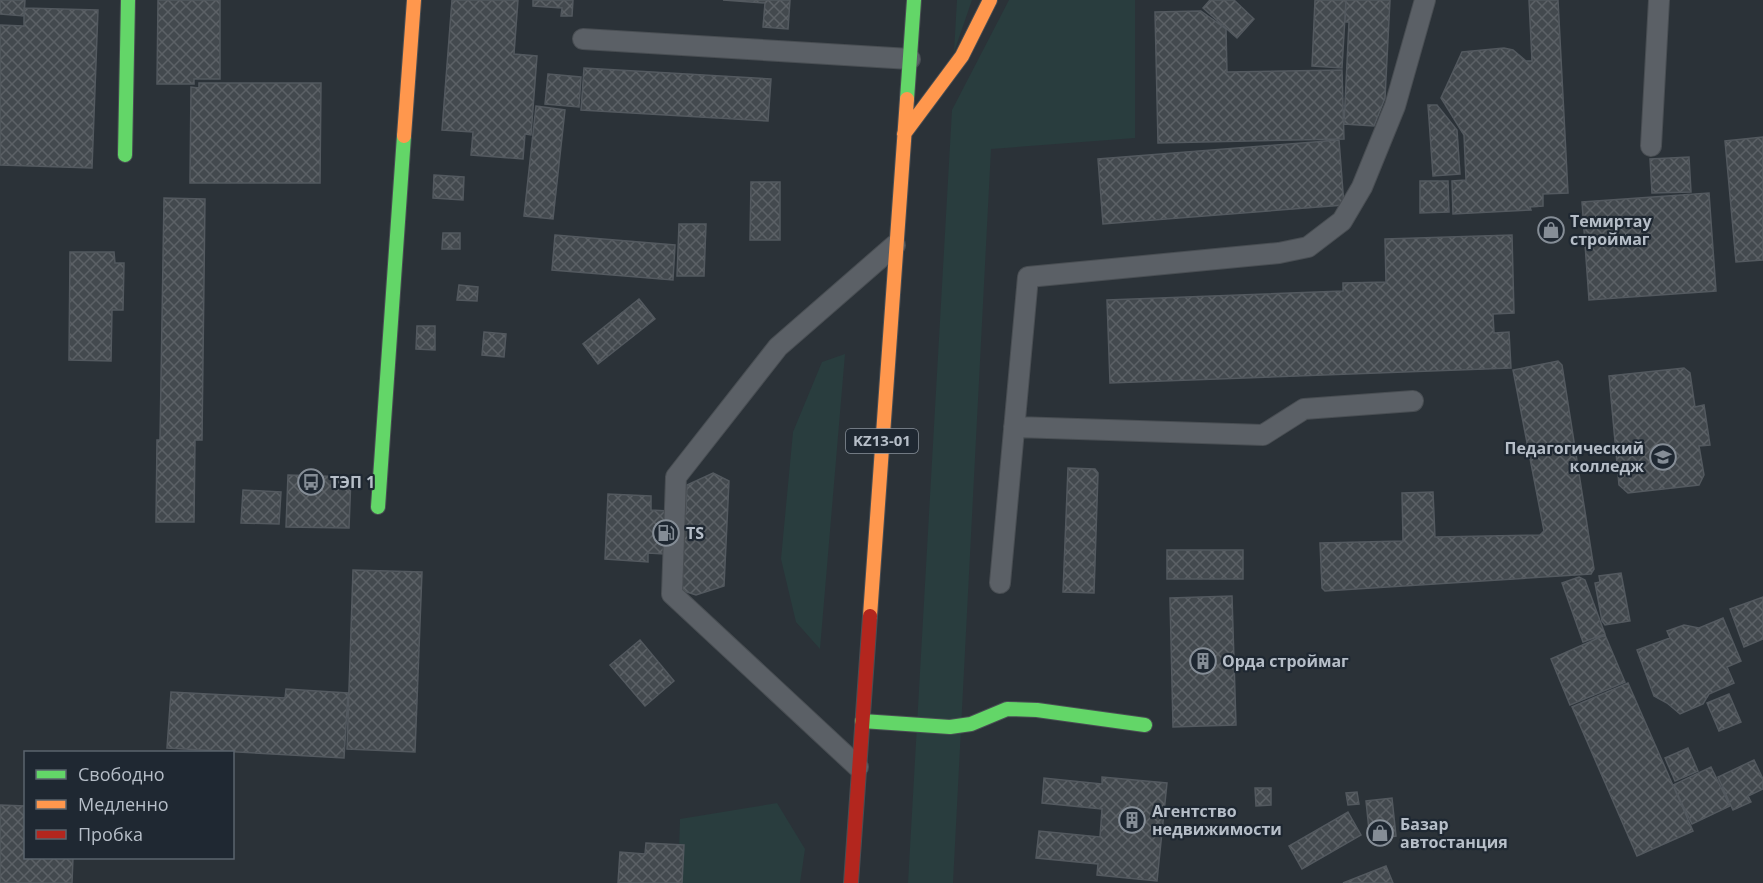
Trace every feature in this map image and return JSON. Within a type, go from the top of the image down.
[{"type":"main road","points":[[125,155],[128,0]]},
{"type":"main road","points":[[378,507],[414,0]]},
{"type":"main road","name":"KZ13-01","points":[[850,883],[914,0]]},
{"type":"main road","points":[[904,134],[962,56],[990,0]]},
{"type":"main road","points":[[862,721],[950,727],[971,724],[1007,710],[1037,710],[1145,725]]},
{"type":"lane","points":[[1000,583],[1028,278],[1279,253],[1308,247],[1342,221],[1362,187],[1395,106],[1425,0]]},
{"type":"lane","points":[[1651,146],[1659,0]]},
{"type":"lane","points":[[583,39],[910,59]]},
{"type":"lane","points":[[858,767],[672,594],[676,477],[778,347],[895,245]]},
{"type":"lane","points":[[1014,427],[1263,435],[1304,409],[1413,400]]},
{"type":"green space","points":[[957,0],[972,0],[954,52]]},
{"type":"green space","points":[[1009,0],[1135,0],[1135,138],[991,149],[953,883],[908,883],[952,110]]},
{"type":"green space","points":[[845,354],[820,649],[796,622],[781,559],[793,432],[822,362]]},
{"type":"green space","points":[[777,803],[805,849],[800,883],[678,883],[680,819]]},
{"type":"building","points":[[0,0],[25,0],[24,16],[0,14]]},
{"type":"building","points":[[158,0],[220,0],[220,79],[194,79],[194,84],[157,84]]},
{"type":"building","points":[[452,0],[518,0],[514,54],[537,56],[531,135],[525,134],[523,159],[471,155],[473,132],[442,130]]},
{"type":"building","points":[[533,0],[573,0],[572,16],[561,16],[562,8],[533,6]]},
{"type":"building","points":[[723,0],[790,0],[788,29],[763,27],[765,3]]},
{"type":"building","points":[[1210,0],[1234,0],[1254,19],[1237,38],[1203,8]]},
{"type":"building","points":[[1315,0],[1346,0],[1342,68],[1312,66]]},
{"type":"building","points":[[1346,0],[1390,0],[1385,98],[1374,126],[1344,124],[1349,22],[1345,22]]},
{"type":"building","points":[[1529,0],[1558,0],[1568,193],[1543,194],[1543,206],[1530,207],[1531,210],[1453,214],[1452,181],[1466,180],[1464,135],[1441,98],[1462,52],[1504,48],[1513,50],[1526,61],[1532,61]]},
{"type":"building","points":[[24,8],[98,10],[92,168],[0,165],[0,25],[24,26]]},
{"type":"building","points":[[1201,11],[1226,29],[1227,72],[1342,70],[1344,139],[1158,143],[1155,12]]},
{"type":"building","points":[[584,68],[771,79],[768,121],[581,110]]},
{"type":"building","points":[[548,74],[581,77],[579,107],[545,104]]},
{"type":"building","points":[[199,83],[321,83],[320,183],[190,183],[191,87],[199,88]]},
{"type":"building","points":[[1428,105],[1437,105],[1457,130],[1460,174],[1433,176]]},
{"type":"building","points":[[536,106],[565,110],[553,219],[524,216]]},
{"type":"building","points":[[1763,137],[1763,260],[1736,262],[1725,141]]},
{"type":"building","points":[[1339,140],[1344,205],[1103,224],[1098,159]]},
{"type":"building","points":[[1689,157],[1691,192],[1652,193],[1650,159]]},
{"type":"building","points":[[434,175],[464,177],[463,200],[433,198]]},
{"type":"building","points":[[1420,181],[1448,181],[1449,212],[1420,213]]},
{"type":"building","points":[[751,182],[780,182],[780,240],[750,240]]},
{"type":"building","points":[[1709,193],[1716,291],[1589,300],[1582,202]]},
{"type":"building","points":[[164,198],[205,199],[202,440],[195,440],[194,522],[156,522],[157,440],[160,440]]},
{"type":"building","points":[[679,224],[706,224],[704,276],[677,276]]},
{"type":"building","points":[[443,233],[460,233],[460,249],[442,249]]},
{"type":"building","points":[[555,235],[675,245],[673,280],[552,270]]},
{"type":"building","points":[[1512,235],[1514,313],[1493,314],[1494,333],[1509,332],[1511,368],[1110,383],[1107,300],[1343,291],[1343,283],[1386,282],[1385,239]]},
{"type":"building","points":[[70,252],[114,252],[115,263],[124,263],[123,310],[112,310],[111,361],[69,360]]},
{"type":"building","points":[[459,285],[478,287],[477,301],[457,300]]},
{"type":"building","points":[[639,299],[655,319],[598,364],[583,344]]},
{"type":"building","points":[[417,326],[435,326],[435,350],[416,349]]},
{"type":"building","points":[[484,332],[506,334],[504,357],[482,355]]},
{"type":"building","points":[[1558,361],[1562,365],[1594,569],[1591,574],[1325,591],[1322,588],[1320,543],[1403,541],[1402,493],[1433,492],[1435,537],[1540,535],[1544,531],[1513,370]]},
{"type":"building","points":[[1684,368],[1690,373],[1695,407],[1704,405],[1710,445],[1699,446],[1704,475],[1699,485],[1628,493],[1619,485],[1609,376]]},
{"type":"building","points":[[1068,468],[1095,469],[1098,473],[1094,593],[1063,592]]},
{"type":"building","name":"TS","points":[[713,473],[729,481],[724,586],[696,595],[684,591],[679,584],[681,555],[648,553],[648,562],[605,559],[608,494],[651,496],[651,510],[686,512],[687,485]]},
{"type":"building","points":[[288,475],[351,477],[349,528],[286,527]]},
{"type":"building","points":[[243,490],[281,492],[279,524],[241,523]]},
{"type":"building","points":[[1167,550],[1243,550],[1243,579],[1167,579]]},
{"type":"building","points":[[353,570],[422,572],[415,752],[347,749]]},
{"type":"building","points":[[1621,573],[1630,621],[1605,625],[1602,621],[1595,583],[1600,582],[1599,576]]},
{"type":"building","points":[[1579,577],[1585,580],[1605,634],[1583,642],[1562,583]]},
{"type":"building","name":"Орда строймаг","points":[[1232,596],[1236,725],[1173,727],[1170,598]]},
{"type":"building","points":[[1763,597],[1763,639],[1744,647],[1730,609]]},
{"type":"building","points":[[1723,618],[1741,661],[1727,667],[1734,683],[1709,694],[1703,704],[1680,714],[1654,696],[1637,650],[1670,638],[1667,631],[1684,625],[1699,628]]},
{"type":"building","points":[[1605,635],[1625,682],[1570,705],[1551,659]]},
{"type":"building","points":[[640,640],[674,681],[645,706],[610,665]]},
{"type":"building","points":[[1628,683],[1693,831],[1637,856],[1572,707]]},
{"type":"building","points":[[286,689],[348,693],[344,758],[167,748],[171,692],[285,698]]},
{"type":"building","points":[[1729,694],[1741,722],[1719,731],[1707,703]]},
{"type":"building","points":[[1688,748],[1698,771],[1675,781],[1665,758]]},
{"type":"building","points":[[1754,760],[1763,779],[1763,789],[1748,796],[1751,802],[1733,810],[1718,777]]},
{"type":"building","points":[[1711,767],[1730,806],[1692,824],[1673,785]]},
{"type":"building","name":"Агентство недвижимости","points":[[1102,777],[1167,783],[1157,881],[1097,875],[1098,864],[1036,858],[1039,831],[1100,837],[1102,809],[1042,803],[1044,778],[1102,784]]},
{"type":"building","points":[[1255,788],[1271,788],[1271,805],[1256,806]]},
{"type":"building","points":[[1357,792],[1359,804],[1348,805],[1346,793]]},
{"type":"building","points":[[1392,798],[1396,836],[1370,840],[1366,801]]},
{"type":"building","points":[[0,805],[24,806],[24,859],[73,859],[72,883],[0,883]]},
{"type":"building","points":[[1348,812],[1361,835],[1302,869],[1289,846]]},
{"type":"building","points":[[646,843],[684,845],[682,883],[618,883],[620,852],[645,854]]},
{"type":"building","points":[[1386,866],[1393,883],[1343,883]]},
{"type":"traffic: fast","points":[[125,155],[128,0]]},
{"type":"traffic: fast","points":[[907,99],[914,0]]},
{"type":"traffic: fast","points":[[378,507],[404,136]]},
{"type":"traffic: fast","points":[[862,721],[950,727],[971,724],[1007,709],[1037,710],[1145,725]]},
{"type":"traffic: slow","points":[[404,136],[414,0]]},
{"type":"traffic: slow","points":[[904,134],[962,56],[990,0]]},
{"type":"traffic: slow","points":[[870,616],[907,99]]},
{"type":"traffic: jam","points":[[851,883],[870,616]]},
{"type":"place","name":"Темиртау строймаг","points":[[1551,230]]},
{"type":"place","name":"Педагогический колледж","points":[[1663,457]]},
{"type":"place","name":"ТЭП 1","points":[[311,482]]},
{"type":"place","name":"TS","points":[[666,533]]},
{"type":"place","name":"Орда строймаг","points":[[1203,661]]},
{"type":"place","name":"Агентство недвижимости","points":[[1132,820]]},
{"type":"place","name":"Базар автостанция","points":[[1380,833]]}]
